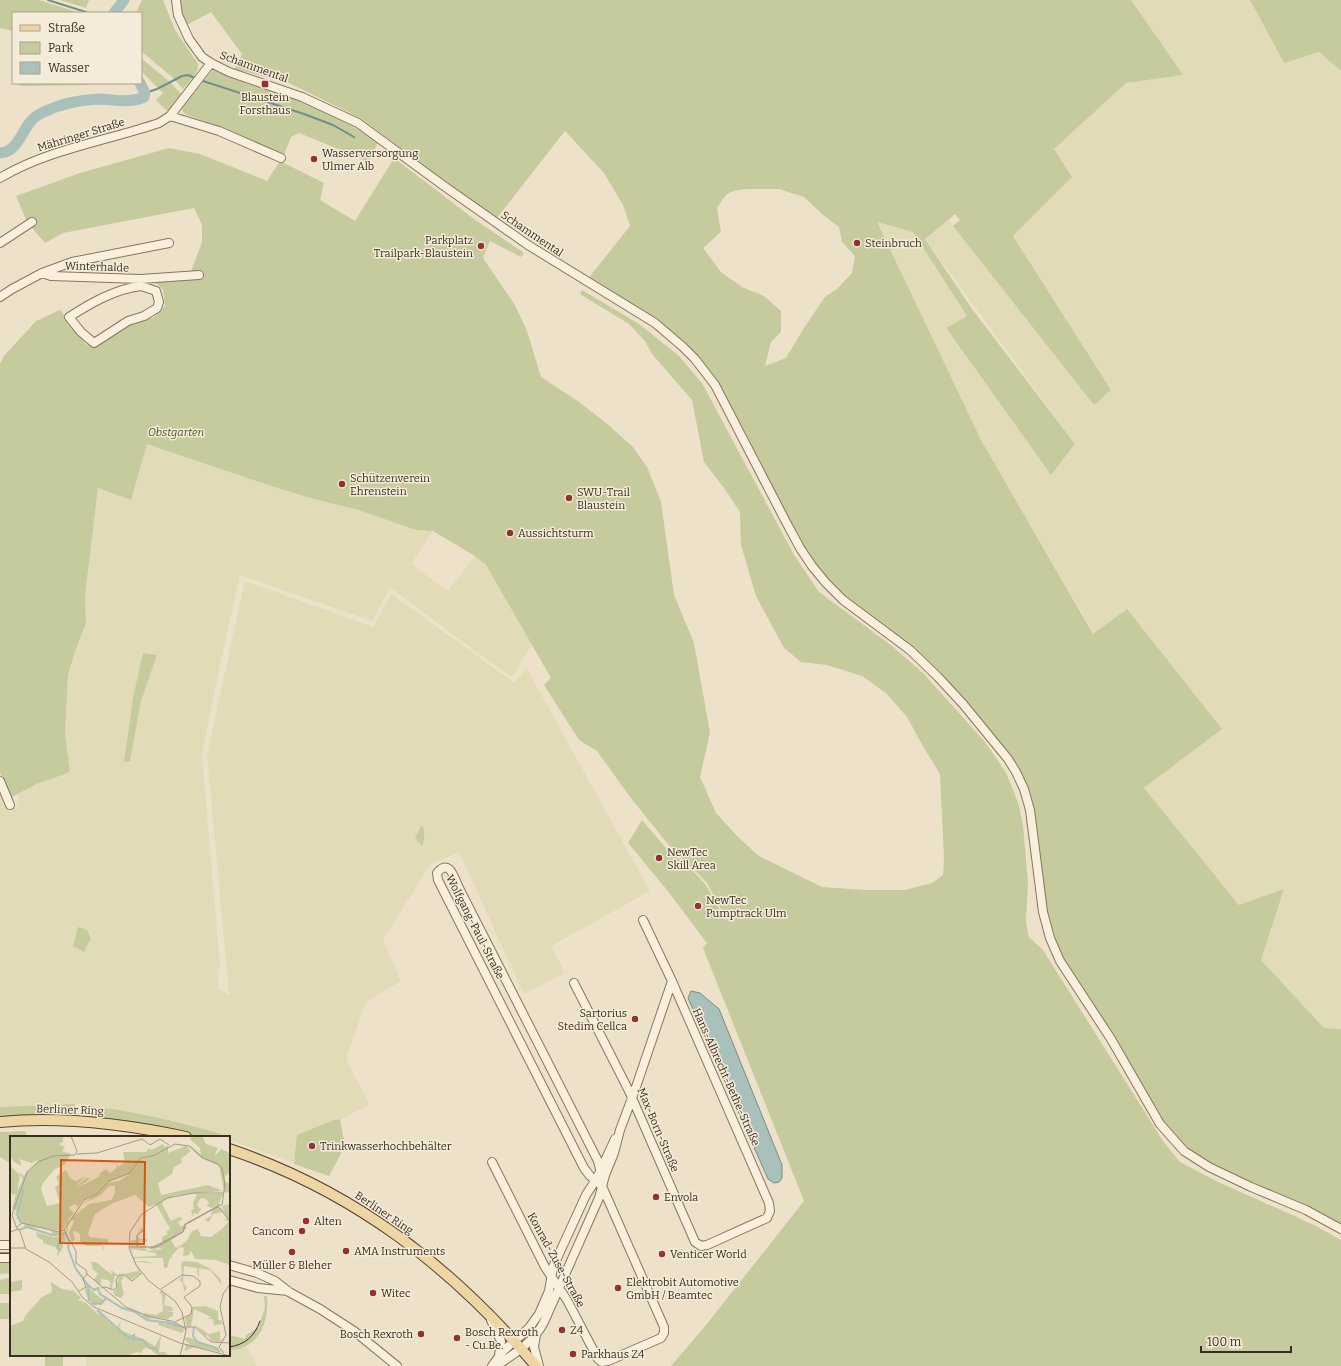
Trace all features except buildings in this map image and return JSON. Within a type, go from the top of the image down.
[{"type":"main road","name":"Berliner Ring","points":[[0,1122],[42,1120],[108,1124],[138,1127],[181,1136]]},
{"type":"main road","name":"Berliner Ring","points":[[230,1149],[260,1160],[315,1184],[352,1205],[384,1226],[422,1254],[458,1284],[489,1314],[538,1366]]},
{"type":"street","name":"Schammental","points":[[176,0],[180,20],[189,39],[202,57],[229,72],[302,97],[358,123],[528,245],[660,326],[705,370],[715,385],[800,548],[812,566],[843,600],[893,636],[915,654],[964,704],[1008,759],[1016,772],[1024,789],[1030,810],[1043,912],[1050,938],[1060,962],[1111,1039],[1160,1124],[1184,1151],[1209,1167],[1251,1187],[1306,1210],[1341,1229]]},
{"type":"street","name":"Mähringer Straße","points":[[0,178],[32,162],[81,145],[155,124],[170,116],[211,63]]},
{"type":"street","points":[[170,116],[219,131],[281,158]]},
{"type":"street","points":[[0,243],[32,222]]},
{"type":"street","points":[[0,298],[17,286],[42,273],[72,262],[169,243]]},
{"type":"street","name":"Winterhalde","points":[[42,273],[51,276],[141,283],[200,275]]},
{"type":"street","points":[[141,283],[156,291],[159,302],[157,308],[144,316],[128,321],[94,343],[80,332],[69,317],[103,298],[141,283]]},
{"type":"street","points":[[0,781],[10,805]]},
{"type":"street","name":"Wolfgang-Paul-Straße","points":[[602,1186],[584,1168],[438,880],[438,873],[441,869],[446,868],[452,871],[458,886],[598,1161],[602,1186],[663,1325]]},
{"type":"street","name":"Hans-Albrecht-Bethe-Straße","points":[[643,920],[672,981],[770,1205],[770,1211],[767,1218],[741,1230]]},
{"type":"street","points":[[496,1366],[518,1345],[536,1334],[542,1325],[559,1288],[598,1201],[620,1130],[672,981]]},
{"type":"street","name":"Max-Born-Straße","points":[[574,983],[632,1099],[695,1242],[701,1246],[707,1245],[741,1230]]},
{"type":"street","points":[[492,1366],[505,1349],[518,1345],[539,1314],[548,1294],[553,1267],[586,1195],[620,1130]]},
{"type":"street","name":"Konrad-Zuse-Straße","points":[[492,1162],[551,1276],[569,1304],[597,1357],[602,1362],[660,1339],[664,1333],[663,1325]]},
{"type":"street","points":[[0,1245],[10,1244]]},
{"type":"street","points":[[230,1265],[256,1273],[275,1281],[289,1292],[320,1309],[354,1331],[397,1366]]},
{"type":"street","points":[[252,1287],[256,1273]]},
{"type":"street","points":[[230,1280],[252,1287],[289,1292]]},
{"type":"street","points":[[489,1314],[500,1341],[501,1350],[498,1358]]},
{"type":"street","points":[[536,1334],[534,1347],[538,1366]]},
{"type":"shaded area","points":[[1131,0],[1250,0],[1284,63],[1319,52],[1341,71],[1341,1029],[1324,1028],[1261,960],[1284,889],[1239,905],[1144,788],[1222,729],[1126,609],[1094,634],[981,440],[876,222],[913,232],[967,316],[946,329],[1051,475],[1075,444],[925,239],[948,219],[1094,405],[1111,390],[1013,236],[1072,177],[1054,149],[1126,83],[1182,75]]},
{"type":"shaded area","points":[[147,444],[310,498],[358,510],[416,530],[433,531],[411,564],[448,591],[475,556],[486,565],[532,645],[512,677],[390,587],[372,621],[240,575],[202,754],[220,966],[218,976],[219,989],[229,995],[207,754],[245,581],[373,627],[391,594],[515,683],[526,667],[650,891],[551,946],[565,973],[524,994],[459,852],[430,865],[383,940],[401,981],[366,1002],[346,1059],[370,1105],[340,1119],[334,1120],[298,1135],[294,1163],[230,1140],[230,1136],[222,1136],[221,1134],[184,1123],[149,1115],[79,1104],[0,1107],[0,772],[12,797],[14,808],[18,806],[18,794],[40,783],[70,772],[65,733],[68,674],[86,623],[85,595],[98,488],[131,499]],"holes":[[[157,655],[141,701],[130,761],[124,762],[133,698]]]},
{"type":"shaded area","points":[[246,1346],[257,1366],[86,1366],[86,1356],[230,1356],[230,1350]]},
{"type":"green space","points":[[0,0],[39,0],[77,12],[12,12],[12,31],[0,28]]},
{"type":"green space","points":[[60,0],[89,0],[86,8]]},
{"type":"green space","points":[[142,0],[163,0],[175,30],[198,64],[197,71],[183,89],[172,77],[142,52],[142,12],[136,12]]},
{"type":"green space","points":[[180,0],[1131,0],[1183,75],[1126,83],[1054,149],[1072,177],[1013,236],[1111,390],[1094,405],[953,226],[960,220],[955,214],[925,239],[972,309],[1075,444],[1051,475],[946,328],[967,316],[913,232],[877,222],[981,440],[1093,634],[1127,609],[1222,729],[1144,788],[1239,905],[1284,889],[1261,960],[1324,1028],[1341,1029],[1341,1225],[1305,1206],[1198,1157],[1181,1143],[1162,1122],[1057,947],[1051,929],[1046,904],[1032,804],[1020,772],[1006,750],[925,659],[831,584],[820,571],[801,544],[773,490],[687,345],[587,280],[630,226],[623,205],[604,173],[565,131],[496,219],[362,119],[289,83],[235,69],[242,54],[211,12],[187,25],[181,12]],"holes":[[[748,189],[779,189],[804,197],[823,215],[839,227],[842,242],[855,256],[852,273],[837,289],[825,297],[786,358],[765,366],[771,342],[781,332],[781,311],[764,296],[742,287],[721,272],[703,248],[721,232],[717,208],[726,195],[732,192]]]},
{"type":"green space","points":[[1250,0],[1341,0],[1341,71],[1319,52],[1284,63]]},
{"type":"green space","points":[[142,59],[171,83],[181,94],[168,112],[156,100],[163,93],[142,72]]},
{"type":"green space","points":[[213,70],[318,109],[363,132],[378,142],[369,163],[299,133],[291,137],[284,155],[236,133],[185,114],[182,108]]},
{"type":"green space","points":[[19,84],[92,84],[86,85],[20,86]]},
{"type":"green space","name":"Obstgarten","points":[[169,148],[200,154],[267,181],[280,161],[324,183],[320,200],[355,221],[394,158],[474,219],[524,253],[521,257],[490,241],[483,258],[515,305],[527,331],[541,377],[579,402],[605,422],[633,447],[647,467],[661,502],[674,595],[694,643],[710,733],[700,777],[716,813],[738,837],[759,856],[822,887],[865,890],[905,890],[932,883],[943,875],[944,859],[940,774],[907,717],[886,693],[862,676],[827,665],[801,662],[784,648],[756,596],[741,545],[740,512],[704,462],[692,400],[652,354],[645,341],[629,324],[580,294],[582,290],[639,324],[679,356],[702,383],[794,555],[819,592],[892,646],[924,674],[985,742],[1005,771],[1019,806],[1023,825],[1028,883],[1026,920],[1029,937],[1043,950],[1163,1141],[1180,1162],[1218,1182],[1316,1226],[1341,1240],[1341,1366],[671,1366],[706,1325],[804,1201],[703,948],[707,943],[667,890],[628,843],[642,820],[665,847],[691,869],[706,885],[726,921],[727,920],[707,883],[667,843],[630,797],[597,751],[579,740],[544,685],[551,678],[486,565],[475,556],[433,531],[416,530],[358,510],[310,498],[147,444],[131,500],[98,488],[85,595],[86,623],[68,674],[65,733],[70,772],[37,784],[12,797],[0,772],[0,364],[4,356],[36,321],[60,310],[83,336],[83,341],[87,345],[92,344],[142,319],[153,318],[165,306],[163,290],[149,277],[190,274],[202,242],[202,225],[194,208],[63,233],[45,243],[27,222],[16,196],[80,173]]},
{"type":"green space","points":[[143,653],[157,655],[141,701],[130,761],[124,762],[133,698]]},
{"type":"green space","points":[[422,825],[424,830],[424,841],[422,846],[415,838]]},
{"type":"green space","points":[[78,927],[87,930],[91,938],[84,952],[73,946]]},
{"type":"green space","points":[[75,1104],[73,1116],[0,1117],[0,1107]]},
{"type":"green space","points":[[84,1105],[119,1110],[170,1120],[221,1134],[221,1136],[198,1136],[136,1123],[82,1116]]},
{"type":"green space","points":[[340,1119],[345,1146],[329,1176],[294,1164],[297,1135]]},
{"type":"green space","points":[[0,1132],[26,1132],[26,1136],[10,1136],[10,1163],[0,1157]]},
{"type":"green space","points":[[10,1262],[10,1273],[0,1274],[0,1263]]},
{"type":"green space","points":[[10,1278],[10,1294],[0,1294],[0,1280]]},
{"type":"green space","points":[[264,1296],[267,1296],[264,1325],[255,1340],[248,1345],[230,1350],[230,1335],[245,1339],[246,1335],[259,1327],[265,1307]]},
{"type":"green space","points":[[0,1303],[10,1303],[10,1319],[0,1319]]},
{"type":"green space","points":[[45,1356],[63,1356],[63,1366],[45,1366]]},
{"type":"water","points":[[691,991],[700,993],[719,1009],[782,1165],[782,1178],[779,1182],[774,1183],[768,1179],[688,998]]},
{"type":"waterway","points":[[48,0],[86,12]]},
{"type":"waterway","points":[[115,12],[124,0]]},
{"type":"waterway","points":[[145,93],[157,89],[182,76],[188,75],[195,78]]},
{"type":"waterway","points":[[200,80],[304,114],[333,125],[354,137]]},
{"type":"waterway","points":[[0,153],[6,152],[15,146],[31,121],[42,113],[65,104],[85,100],[98,99],[127,101],[138,99],[144,97],[145,93],[140,84]]},
{"type":"tram line","points":[[0,1253],[10,1253]]},
{"type":"tram line","points":[[230,1347],[245,1342],[249,1339],[260,1321]]},
{"type":"place","name":"Blaustein Forsthaus","points":[[265,84]]},
{"type":"place","name":"Wasserversorgung Ulmer Alb","points":[[314,159]]},
{"type":"place","name":"Steinbruch","points":[[857,243]]},
{"type":"place","name":"Parkplatz Trailpark-Blaustein","points":[[481,246]]},
{"type":"place","name":"Schützenverein Ehrenstein","points":[[342,484]]},
{"type":"place","name":"SWU-Trail Blaustein","points":[[569,498]]},
{"type":"place","name":"Aussichtsturm","points":[[510,533]]},
{"type":"place","name":"NewTec Skill Area","points":[[659,858]]},
{"type":"place","name":"NewTec Pumptrack Ulm","points":[[698,906]]},
{"type":"place","name":"Sartorius Stedim Cellca","points":[[635,1019]]},
{"type":"place","name":"Trinkwasserhochbehälter","points":[[312,1146]]},
{"type":"place","name":"Envola","points":[[656,1197]]},
{"type":"place","name":"Alten","points":[[306,1221]]},
{"type":"place","name":"Cancom","points":[[302,1231]]},
{"type":"place","name":"AMA Instruments","points":[[346,1251]]},
{"type":"place","name":"Müller & Bleher","points":[[292,1252]]},
{"type":"place","name":"Venticer World","points":[[662,1254]]},
{"type":"place","name":"Elektrobit Automotive GmbH / Beamtec","points":[[618,1288]]},
{"type":"place","name":"Witec","points":[[373,1293]]},
{"type":"place","name":"Z4","points":[[562,1330]]},
{"type":"place","name":"Bosch Rexroth","points":[[421,1334]]},
{"type":"place","name":"Bosch Rexroth - Cu.Be.","points":[[457,1338]]},
{"type":"place","name":"Parkhaus Z4","points":[[573,1354]]}]
